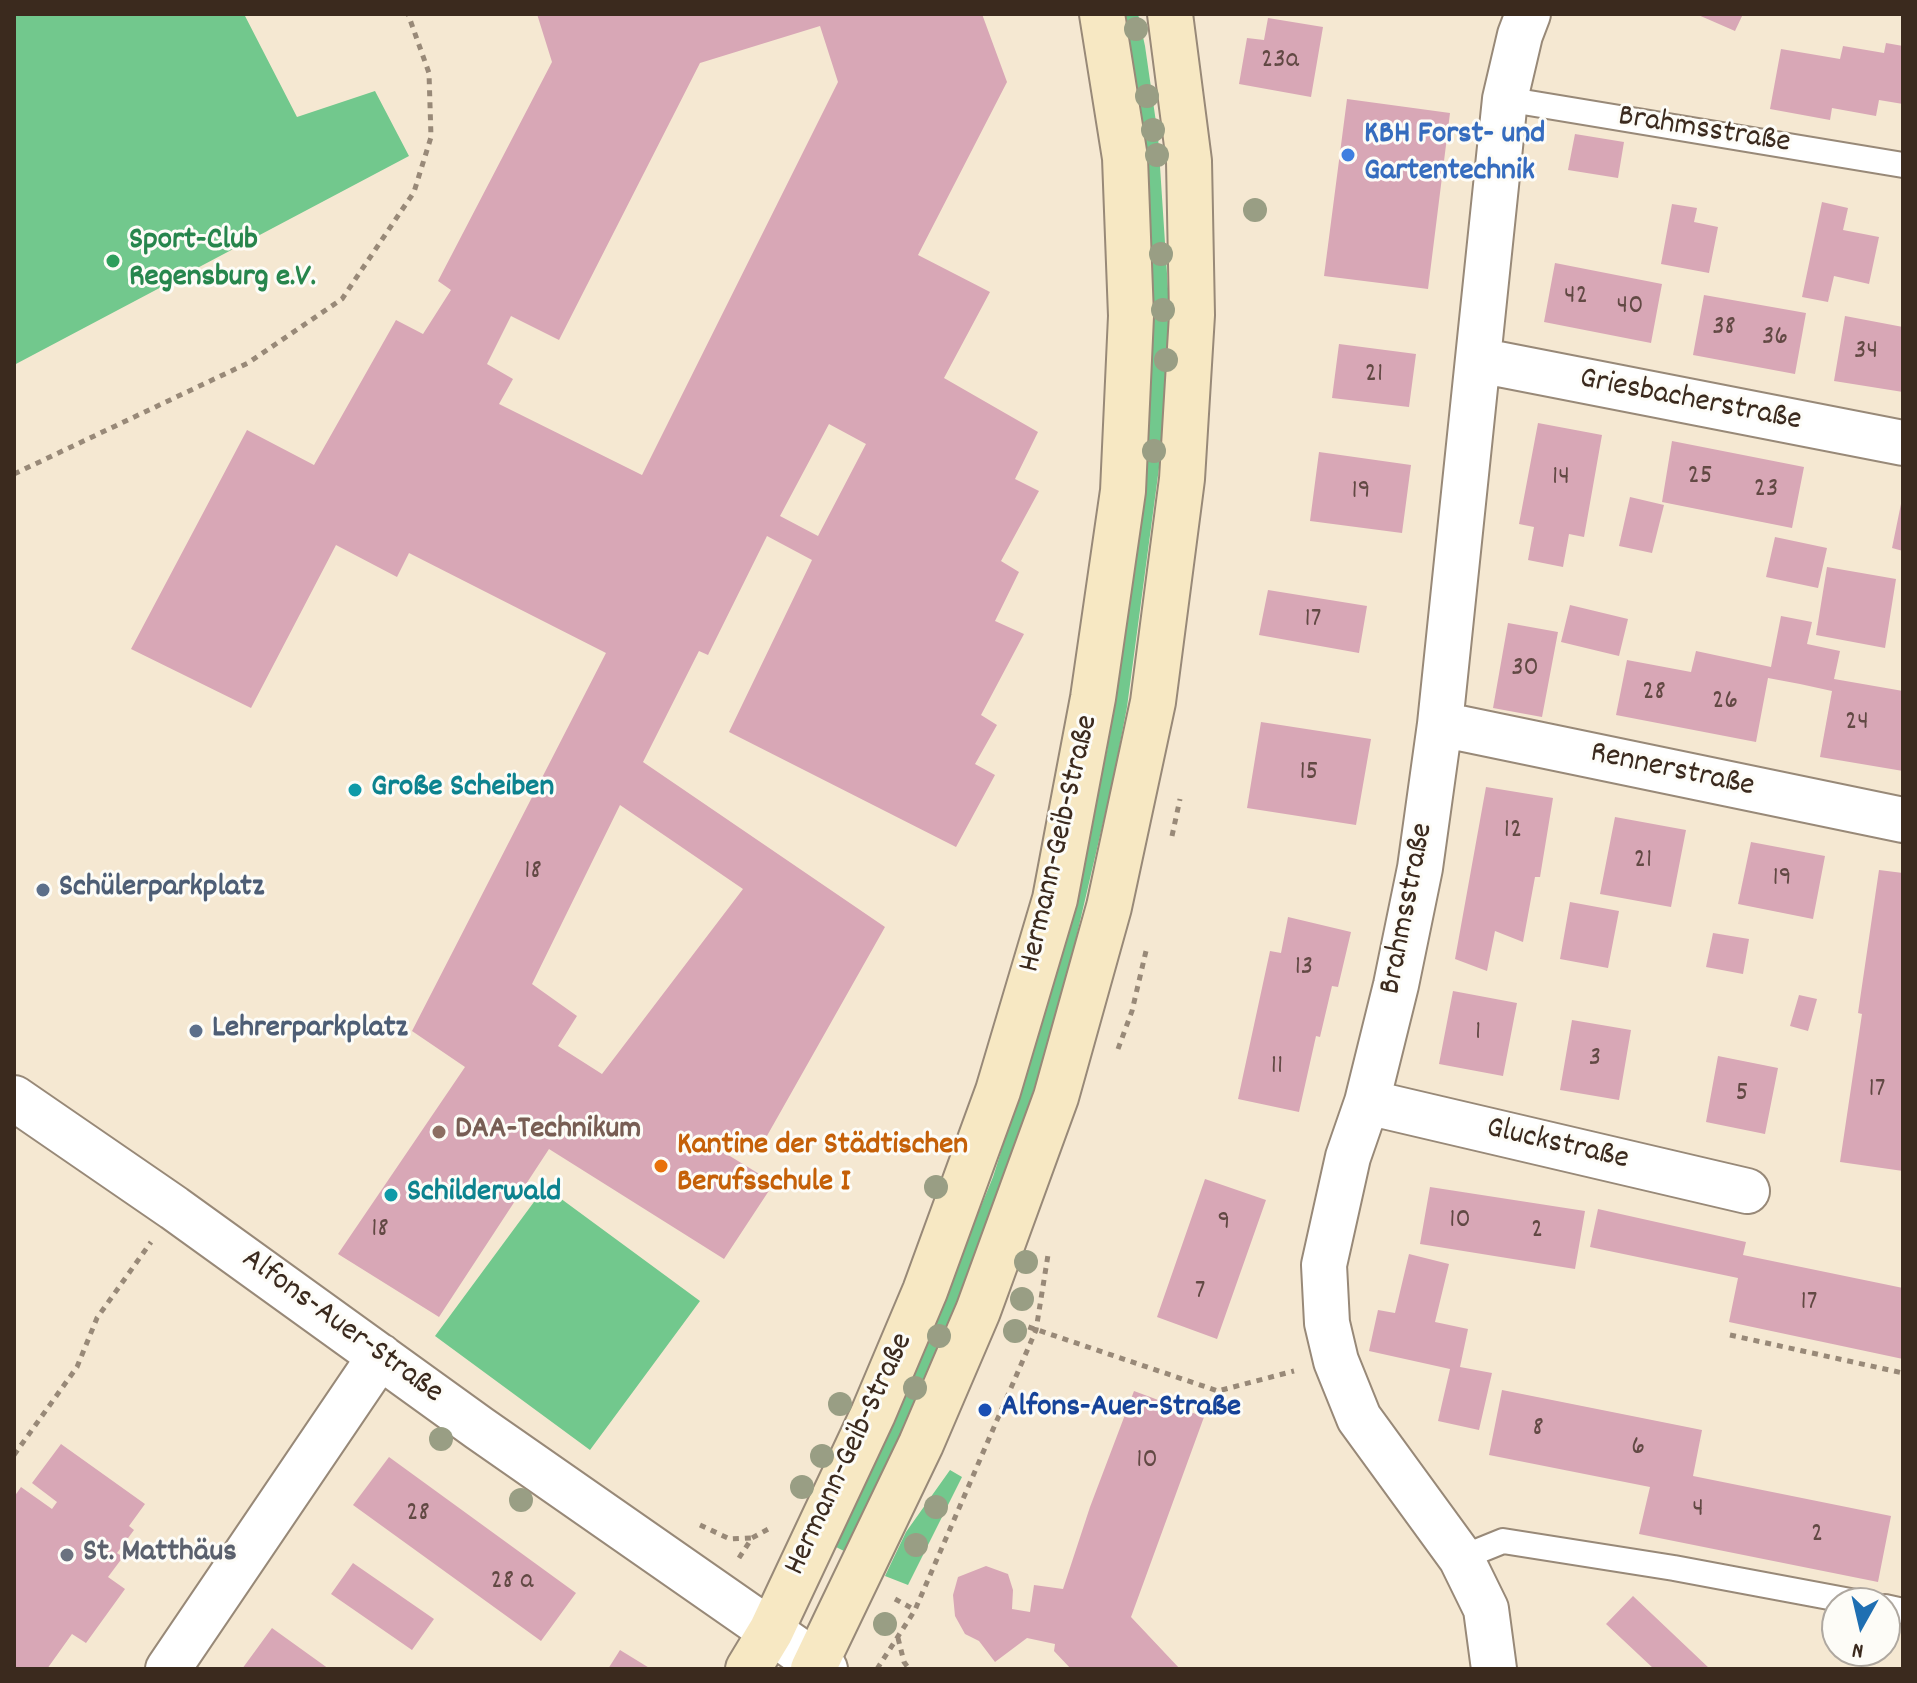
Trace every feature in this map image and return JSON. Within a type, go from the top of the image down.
[{"type":"street","name":"Hermann-Geib-Straße","points":[[748,1669],[771,1631],[873,1414],[925,1291],[998,1091],[1055,899],[1093,698],[1123,491],[1131,316],[1125,158],[1102,14]]},
{"type":"street","name":"Hermann-Geib-Straße","points":[[818,1667],[921,1444],[978,1311],[1056,1097],[1109,907],[1153,702],[1182,479],[1192,315],[1189,161],[1170,14]]},
{"type":"street","name":"Brahmsstraße","points":[[1494,1669],[1486,1609],[1461,1558],[1359,1418],[1336,1361],[1327,1323],[1324,1265],[1348,1157],[1367,1102],[1396,985],[1420,868],[1440,724],[1505,99],[1528,14]]},
{"type":"street","name":"Griesbacherstraße","points":[[1478,360],[1903,443]]},
{"type":"street","name":"Rennerstraße","points":[[1440,724],[1903,820]]},
{"type":"street","name":"Alfons-Auer-Straße","points":[[14,1098],[174,1208],[818,1667]]},
{"type":"street","name":"Gluckstraße","points":[[1367,1102],[1747,1191]]},
{"type":"street","points":[[168,1669],[380,1356]]},
{"type":"lane","name":"Brahmsstraße","points":[[1505,99],[1903,165]]},
{"type":"lane","points":[[1461,1558],[1503,1541],[1821,1596]]},
{"type":"path","points":[[14,474],[248,363],[342,299],[414,192],[431,137],[429,73],[408,14]]},
{"type":"path","points":[[14,1455],[77,1367],[97,1318],[174,1208]]},
{"type":"path","points":[[978,1311],[1218,1391],[1336,1361]]},
{"type":"path","points":[[1730,1335],[1903,1373]]},
{"type":"path","points":[[717,1593],[752,1538],[775,1525]]},
{"type":"path","points":[[898,1638],[909,1669]]},
{"type":"green space","name":"Sport-Club Regensburg e.V.","points":[[14,14],[244,14],[297,117],[375,91],[409,156],[14,365]]},
{"type":"green space","points":[[1117,14],[1138,14],[1145,46],[1158,136],[1169,304],[1168,374],[1161,453],[1127,707],[1060,1007],[1005,1179],[945,1337],[894,1456],[846,1552],[834,1546],[921,1353],[993,1177],[1051,994],[1107,751],[1141,516],[1153,335],[1145,209]]},
{"type":"green space","points":[[545,1187],[700,1301],[590,1450],[435,1336]]},
{"type":"green space","points":[[950,1470],[962,1477],[908,1585],[885,1576],[906,1532]]},
{"type":"building","points":[[537,14],[982,14],[1007,82],[918,255],[990,292],[944,378],[1038,432],[1015,479],[1039,491],[1001,561],[1019,572],[995,621],[1024,634],[981,715],[997,725],[975,764],[995,775],[956,847],[729,732],[812,560],[767,536],[708,655],[699,651],[643,762],[885,927],[759,1150],[734,1133],[720,1150],[774,1183],[724,1259],[549,1149],[439,1317],[338,1254],[465,1067],[412,1031],[606,653],[409,553],[397,577],[336,545],[251,708],[131,649],[247,430],[314,465],[396,320],[423,334],[451,290],[438,281],[552,62]],"holes":[[[820,26],[838,82],[642,475],[499,404],[513,379],[487,364],[511,316],[559,340],[700,63]],[[829,424],[866,444],[818,536],[780,516]],[[620,805],[743,889],[602,1074],[558,1046],[577,1016],[532,984]]]},
{"type":"building","points":[[1696,14],[1743,14],[1735,31]]},
{"type":"building","points":[[1268,18],[1323,27],[1311,97],[1239,84],[1247,38],[1264,40]]},
{"type":"building","points":[[1886,43],[1903,46],[1903,104],[1879,100],[1876,116],[1832,108],[1830,120],[1770,109],[1781,49],[1840,59],[1843,46],[1884,53]]},
{"type":"building","points":[[1347,99],[1450,113],[1428,289],[1324,276]]},
{"type":"building","points":[[1575,134],[1624,142],[1618,178],[1568,170]]},
{"type":"building","points":[[1822,202],[1848,208],[1843,230],[1879,237],[1869,284],[1834,276],[1828,302],[1802,297]]},
{"type":"building","points":[[1672,204],[1697,208],[1694,222],[1718,227],[1709,273],[1661,264]]},
{"type":"building","points":[[1555,263],[1662,284],[1651,343],[1544,322]]},
{"type":"building","points":[[1704,295],[1806,313],[1795,374],[1693,355]]},
{"type":"building","points":[[1845,316],[1903,327],[1903,392],[1834,381]]},
{"type":"building","points":[[1339,344],[1416,354],[1409,407],[1332,398]]},
{"type":"building","points":[[1538,423],[1602,435],[1584,537],[1569,534],[1563,567],[1528,560],[1534,527],[1519,524]]},
{"type":"building","points":[[1672,441],[1804,467],[1792,528],[1662,502]]},
{"type":"building","points":[[1319,452],[1411,465],[1402,533],[1310,521]]},
{"type":"building","points":[[1630,497],[1664,505],[1652,553],[1619,546]]},
{"type":"building","points":[[1903,500],[1903,551],[1892,548]]},
{"type":"building","points":[[1775,537],[1827,548],[1818,588],[1766,577]]},
{"type":"building","points":[[1827,567],[1896,579],[1885,648],[1816,635]]},
{"type":"building","points":[[1268,590],[1367,606],[1359,653],[1259,635]]},
{"type":"building","points":[[1570,605],[1628,619],[1619,656],[1561,642]]},
{"type":"building","points":[[1781,616],[1812,622],[1807,644],[1840,651],[1834,679],[1903,691],[1903,771],[1820,757],[1832,691],[1800,684],[1768,678],[1756,742],[1616,715],[1627,660],[1691,672],[1696,651],[1771,667]]},
{"type":"building","points":[[1508,623],[1558,632],[1542,717],[1493,708]]},
{"type":"building","points":[[1261,722],[1371,739],[1356,825],[1247,808]]},
{"type":"building","points":[[1486,787],[1553,798],[1540,877],[1535,877],[1523,942],[1495,931],[1487,971],[1455,959]]},
{"type":"building","points":[[1615,817],[1686,830],[1671,907],[1600,894]]},
{"type":"building","points":[[1751,842],[1825,856],[1813,919],[1738,904]]},
{"type":"building","points":[[1879,870],[1903,873],[1903,1171],[1840,1162]]},
{"type":"building","points":[[1570,902],[1619,911],[1608,968],[1560,959]]},
{"type":"building","points":[[1288,917],[1351,932],[1338,987],[1332,986],[1320,1037],[1316,1036],[1299,1112],[1238,1099],[1270,951],[1281,953]]},
{"type":"building","points":[[1713,933],[1749,939],[1743,974],[1706,967]]},
{"type":"building","points":[[1453,991],[1517,1003],[1503,1076],[1439,1064]]},
{"type":"building","points":[[1799,995],[1817,999],[1808,1031],[1790,1026]]},
{"type":"building","points":[[1572,1020],[1631,1030],[1619,1100],[1560,1090]]},
{"type":"building","points":[[1718,1056],[1778,1068],[1765,1134],[1706,1122]]},
{"type":"building","points":[[1205,1179],[1266,1200],[1217,1339],[1157,1317]]},
{"type":"building","points":[[1430,1187],[1585,1211],[1575,1269],[1420,1244]]},
{"type":"building","points":[[1598,1209],[1746,1242],[1743,1255],[1903,1288],[1903,1359],[1729,1322],[1738,1278],[1590,1247]]},
{"type":"building","points":[[1409,1254],[1449,1264],[1435,1322],[1468,1329],[1460,1367],[1492,1373],[1479,1430],[1438,1421],[1450,1369],[1369,1351],[1378,1310],[1395,1313]]},
{"type":"building","points":[[1502,1390],[1702,1430],[1693,1476],[1891,1516],[1878,1582],[1639,1534],[1650,1487],[1489,1455]]},
{"type":"building","points":[[1134,1391],[1204,1417],[1131,1617],[1180,1669],[1071,1669],[1054,1651],[1055,1644],[1027,1638],[995,1662],[979,1641],[965,1634],[955,1616],[953,1595],[958,1577],[986,1566],[1008,1574],[1013,1590],[1012,1609],[1030,1612],[1034,1585],[1063,1589]]},
{"type":"building","name":"St. Matthäus","points":[[61,1444],[145,1504],[129,1526],[134,1530],[117,1553],[123,1557],[108,1577],[125,1589],[86,1643],[72,1634],[47,1669],[14,1669],[14,1497],[21,1487],[52,1509],[57,1502],[32,1483]]},
{"type":"building","points":[[389,1457],[576,1593],[541,1641],[353,1505]]},
{"type":"building","points":[[353,1563],[434,1619],[412,1650],[331,1594]]},
{"type":"building","points":[[1633,1596],[1710,1669],[1654,1669],[1606,1624]]},
{"type":"building","points":[[272,1628],[329,1669],[242,1669]]},
{"type":"building","points":[[620,1650],[651,1669],[608,1669]]},
{"type":"place","name":"KBH Forst- und Gartentechnik","points":[[1348,155]]},
{"type":"place","name":"Sport-Club Regensburg e.V.","points":[[113,261]]},
{"type":"place","name":"Große Scheiben","points":[[355,790]]},
{"type":"place","name":"Schülerparkplatz","points":[[43,890]]},
{"type":"place","name":"Lehrerparkplatz","points":[[196,1031]]},
{"type":"place","name":"DAA-Technikum","points":[[439,1132]]},
{"type":"place","name":"Kantine der Städtischen Berufsschule I","points":[[661,1166]]},
{"type":"place","name":"Schilderwald","points":[[391,1195]]},
{"type":"place","name":"Alfons-Auer-Straße","points":[[985,1410]]},
{"type":"place","name":"St. Matthäus","points":[[67,1555]]}]
